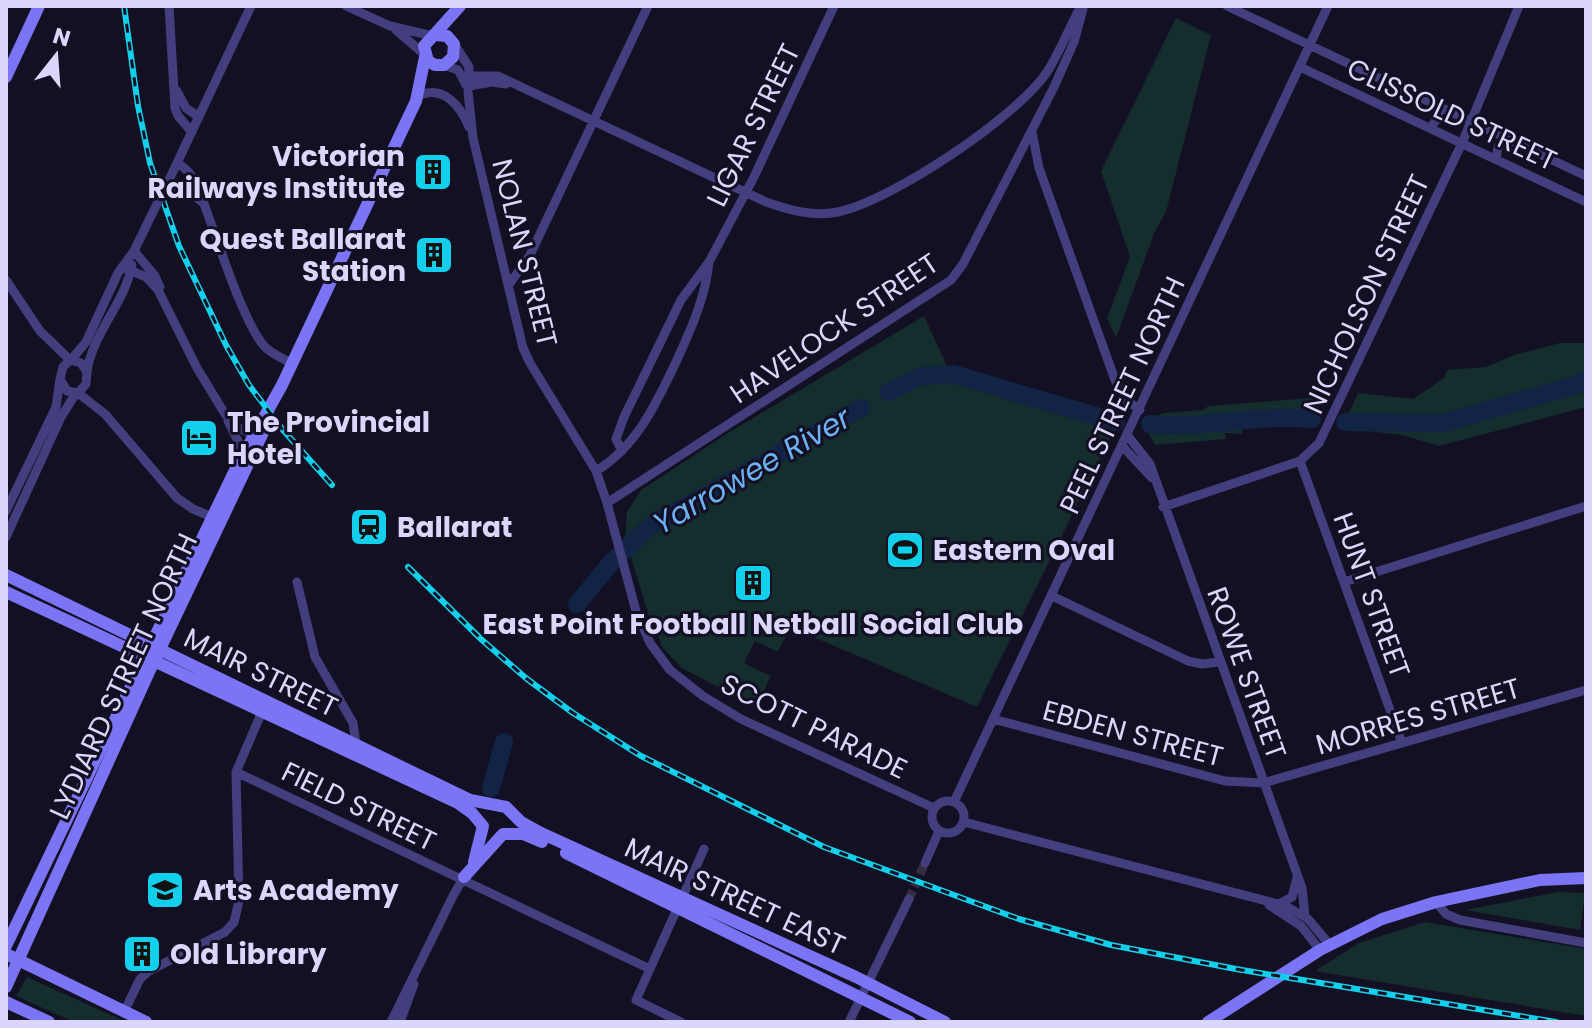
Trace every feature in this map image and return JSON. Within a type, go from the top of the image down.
[{"type":"street","points":[[6,77],[39,6]]},
{"type":"street","points":[[169,6],[177,113],[192,132]]},
{"type":"street","points":[[10,510],[61,417],[86,384],[90,358],[126,269],[251,6]]},
{"type":"street","points":[[346,6],[390,26],[447,36],[454,45]]},
{"type":"street","points":[[425,55],[425,44],[461,6]]},
{"type":"street","points":[[443,65],[453,57],[461,6]]},
{"type":"street","points":[[508,286],[530,255],[648,6]]},
{"type":"street","name":"LIGAR STREET","points":[[622,451],[616,439],[624,417],[681,300],[709,262],[745,193],[834,6]]},
{"type":"street","points":[[390,26],[432,64],[456,69],[468,84],[493,75],[745,193],[792,210],[824,213],[856,206],[905,181],[946,157],[1017,105],[1047,71],[1082,6]]},
{"type":"street","name":"HAVELOCK STREET","points":[[607,503],[949,282],[963,264],[1072,49],[1082,6]]},
{"type":"street","name":"CLISSOLD STREET","points":[[1227,6],[1586,176]]},
{"type":"street","name":"PEEL STREET NORTH","points":[[954,802],[1328,6]]},
{"type":"street","name":"NICHOLSON STREET","points":[[1300,461],[1316,448],[1328,427],[1462,143],[1519,6]]},
{"type":"street","name":"NOLAN STREET","points":[[454,45],[466,59],[473,138],[528,359],[596,471],[607,503]]},
{"type":"street","name":"LYDIARD STREET NORTH","points":[[418,98],[425,55]]},
{"type":"street","name":"LYDIARD STREET NORTH","points":[[6,987],[12,957],[153,654],[418,98],[443,65]]},
{"type":"street","name":"CLISSOLD STREET","points":[[1300,67],[1586,202]]},
{"type":"street","points":[[175,87],[186,108],[199,117]]},
{"type":"street","name":"NOLAN STREET","points":[[418,98],[435,92],[450,99],[462,112],[473,138]]},
{"type":"street","points":[[1430,128],[1438,118],[1440,107]]},
{"type":"street","points":[[1032,132],[1039,168],[1115,380],[1138,414]]},
{"type":"street","points":[[1496,159],[1499,145],[1505,138]]},
{"type":"street","points":[[1020,150],[1033,158],[1039,168]]},
{"type":"street","points":[[177,163],[193,176],[255,332],[267,348],[291,363]]},
{"type":"street","points":[[168,183],[194,195],[205,208]]},
{"type":"street","points":[[134,251],[155,276],[162,298]]},
{"type":"street","name":"LIGAR STREET","points":[[596,471],[622,451],[655,407],[695,321],[705,293],[709,262]]},
{"type":"street","points":[[126,269],[151,282],[162,298],[240,445],[237,466]]},
{"type":"street","points":[[6,537],[10,510],[56,407],[63,367],[86,342],[126,269]]},
{"type":"street","points":[[6,280],[40,331],[71,360],[81,363],[87,372]]},
{"type":"street","points":[[60,379],[67,391],[77,393],[105,414],[177,498],[217,519]]},
{"type":"street","points":[[221,408],[232,423],[257,438]]},
{"type":"street","name":"ROWE STREET","points":[[1129,433],[1147,459],[1303,890],[1305,916]]},
{"type":"street","name":"LYDIARD STREET NORTH","points":[[217,519],[237,466],[257,438]]},
{"type":"street","name":"ROWE STREET","points":[[1123,447],[1155,484]]},
{"type":"street","points":[[1163,507],[1300,461]]},
{"type":"street","name":"HUNT STREET","points":[[1300,461],[1402,743]]},
{"type":"street","name":"SCOTT PARADE","points":[[607,503],[643,630],[663,662],[687,685],[765,732],[934,808]]},
{"type":"street","points":[[1344,582],[1586,506]]},
{"type":"street","name":"MAIR STREET","points":[[6,575],[153,654]]},
{"type":"street","points":[[297,582],[315,657],[353,723],[356,744]]},
{"type":"street","name":"MAIR STREET","points":[[6,592],[356,744],[470,800],[503,807]]},
{"type":"street","points":[[1052,596],[1188,661],[1202,664],[1219,662]]},
{"type":"street","name":"LYDIARD STREET NORTH","points":[[6,946],[153,654]]},
{"type":"street","name":"MORRES STREET","points":[[1263,783],[1586,690]]},
{"type":"street","points":[[124,1012],[140,979],[149,971],[225,932],[234,922],[239,901],[236,772],[264,705]]},
{"type":"street","name":"MAIR STREET","points":[[264,705],[463,805],[482,826]]},
{"type":"street","name":"EBDEN STREET","points":[[993,719],[1225,781],[1263,783]]},
{"type":"street","name":"FIELD STREET","points":[[236,772],[466,876],[650,969]]},
{"type":"street","points":[[943,801],[954,802],[963,810],[964,822],[956,832],[939,831],[932,820],[934,808],[943,801]]},
{"type":"street","points":[[391,1022],[466,876],[484,811],[503,807],[512,824],[466,876]]},
{"type":"street","name":"MAIR STREET EAST","points":[[503,807],[541,833],[910,1022]]},
{"type":"street","points":[[964,822],[1279,904],[1305,916],[1324,947]]},
{"type":"street","points":[[482,826],[488,833],[502,835]]},
{"type":"street","points":[[925,863],[939,831]]},
{"type":"street","name":"MAIR STREET EAST","points":[[502,835],[517,833],[533,837],[868,983],[945,1022]]},
{"type":"street","points":[[681,1022],[636,1000],[704,849]]},
{"type":"street","points":[[1279,904],[1292,897],[1297,878]]},
{"type":"street","points":[[1213,1021],[1324,947],[1382,919],[1436,902],[1540,880],[1586,878]]},
{"type":"street","points":[[849,1022],[909,899]]},
{"type":"street","points":[[1255,900],[1294,920],[1324,947]]},
{"type":"street","points":[[1436,902],[1446,914],[1460,920],[1586,943]]},
{"type":"street","points":[[12,957],[146,1022]]},
{"type":"street","points":[[400,1022],[420,965]]},
{"type":"street","points":[[6,1002],[49,1022]]},
{"type":"green space","points":[[1176,18],[1211,35],[1166,212],[1155,231],[1116,338],[1107,318],[1130,257],[1101,171]]},
{"type":"green space","points":[[924,316],[955,384],[1114,430],[977,707],[790,627],[778,652],[755,641],[744,663],[771,676],[756,707],[682,668],[663,648],[648,613],[625,538],[627,512],[641,490],[728,433]]},
{"type":"green space","points":[[1560,343],[1586,343],[1586,407],[1439,446],[1402,435],[1342,428],[1358,393],[1413,399],[1444,378],[1447,370],[1486,367],[1514,355]]},
{"type":"green space","points":[[1323,397],[1309,426],[1242,426],[1242,434],[1225,433],[1226,439],[1155,445],[1147,431],[1149,419],[1163,413],[1204,410],[1208,406]]},
{"type":"green space","points":[[1558,892],[1585,893],[1580,930],[1465,910]]},
{"type":"green space","points":[[1425,922],[1586,949],[1586,1016],[1315,971],[1359,943]]},
{"type":"green space","points":[[27,977],[126,1022],[74,1022],[16,996]]},
{"type":"waterway","name":"Yarrowee River","points":[[889,392],[921,376],[953,374],[1116,422]]},
{"type":"waterway","name":"Yarrowee River","points":[[1345,422],[1443,423],[1579,384],[1586,379]]},
{"type":"waterway","name":"Yarrowee River","points":[[577,604],[610,564],[650,526],[861,408]]},
{"type":"waterway","name":"Yarrowee River","points":[[1150,424],[1312,419]]},
{"type":"waterway","name":"Yarrowee River","points":[[491,788],[504,742]]},
{"type":"tunnel","points":[[909,899],[925,863]]},
{"type":"railway","points":[[124,6],[138,106],[150,163],[179,246],[226,345],[249,385],[283,430],[332,485]]},
{"type":"railway","points":[[408,567],[482,640],[573,713],[641,756],[824,847],[1019,919],[1111,945],[1556,1022]]},
{"type":"place","name":"Victorian Railways Institute","points":[[433,172]]},
{"type":"place","name":"Quest Ballarat Station","points":[[434,255]]},
{"type":"place","name":"The Provincial Hotel","points":[[199,438]]},
{"type":"place","name":"Ballarat","points":[[369,527]]},
{"type":"place","name":"Eastern Oval","points":[[905,550]]},
{"type":"place","name":"East Point Football Netball Social Club","points":[[753,583]]},
{"type":"place","name":"Arts Academy","points":[[165,890]]},
{"type":"place","name":"Old Library","points":[[142,954]]}]
